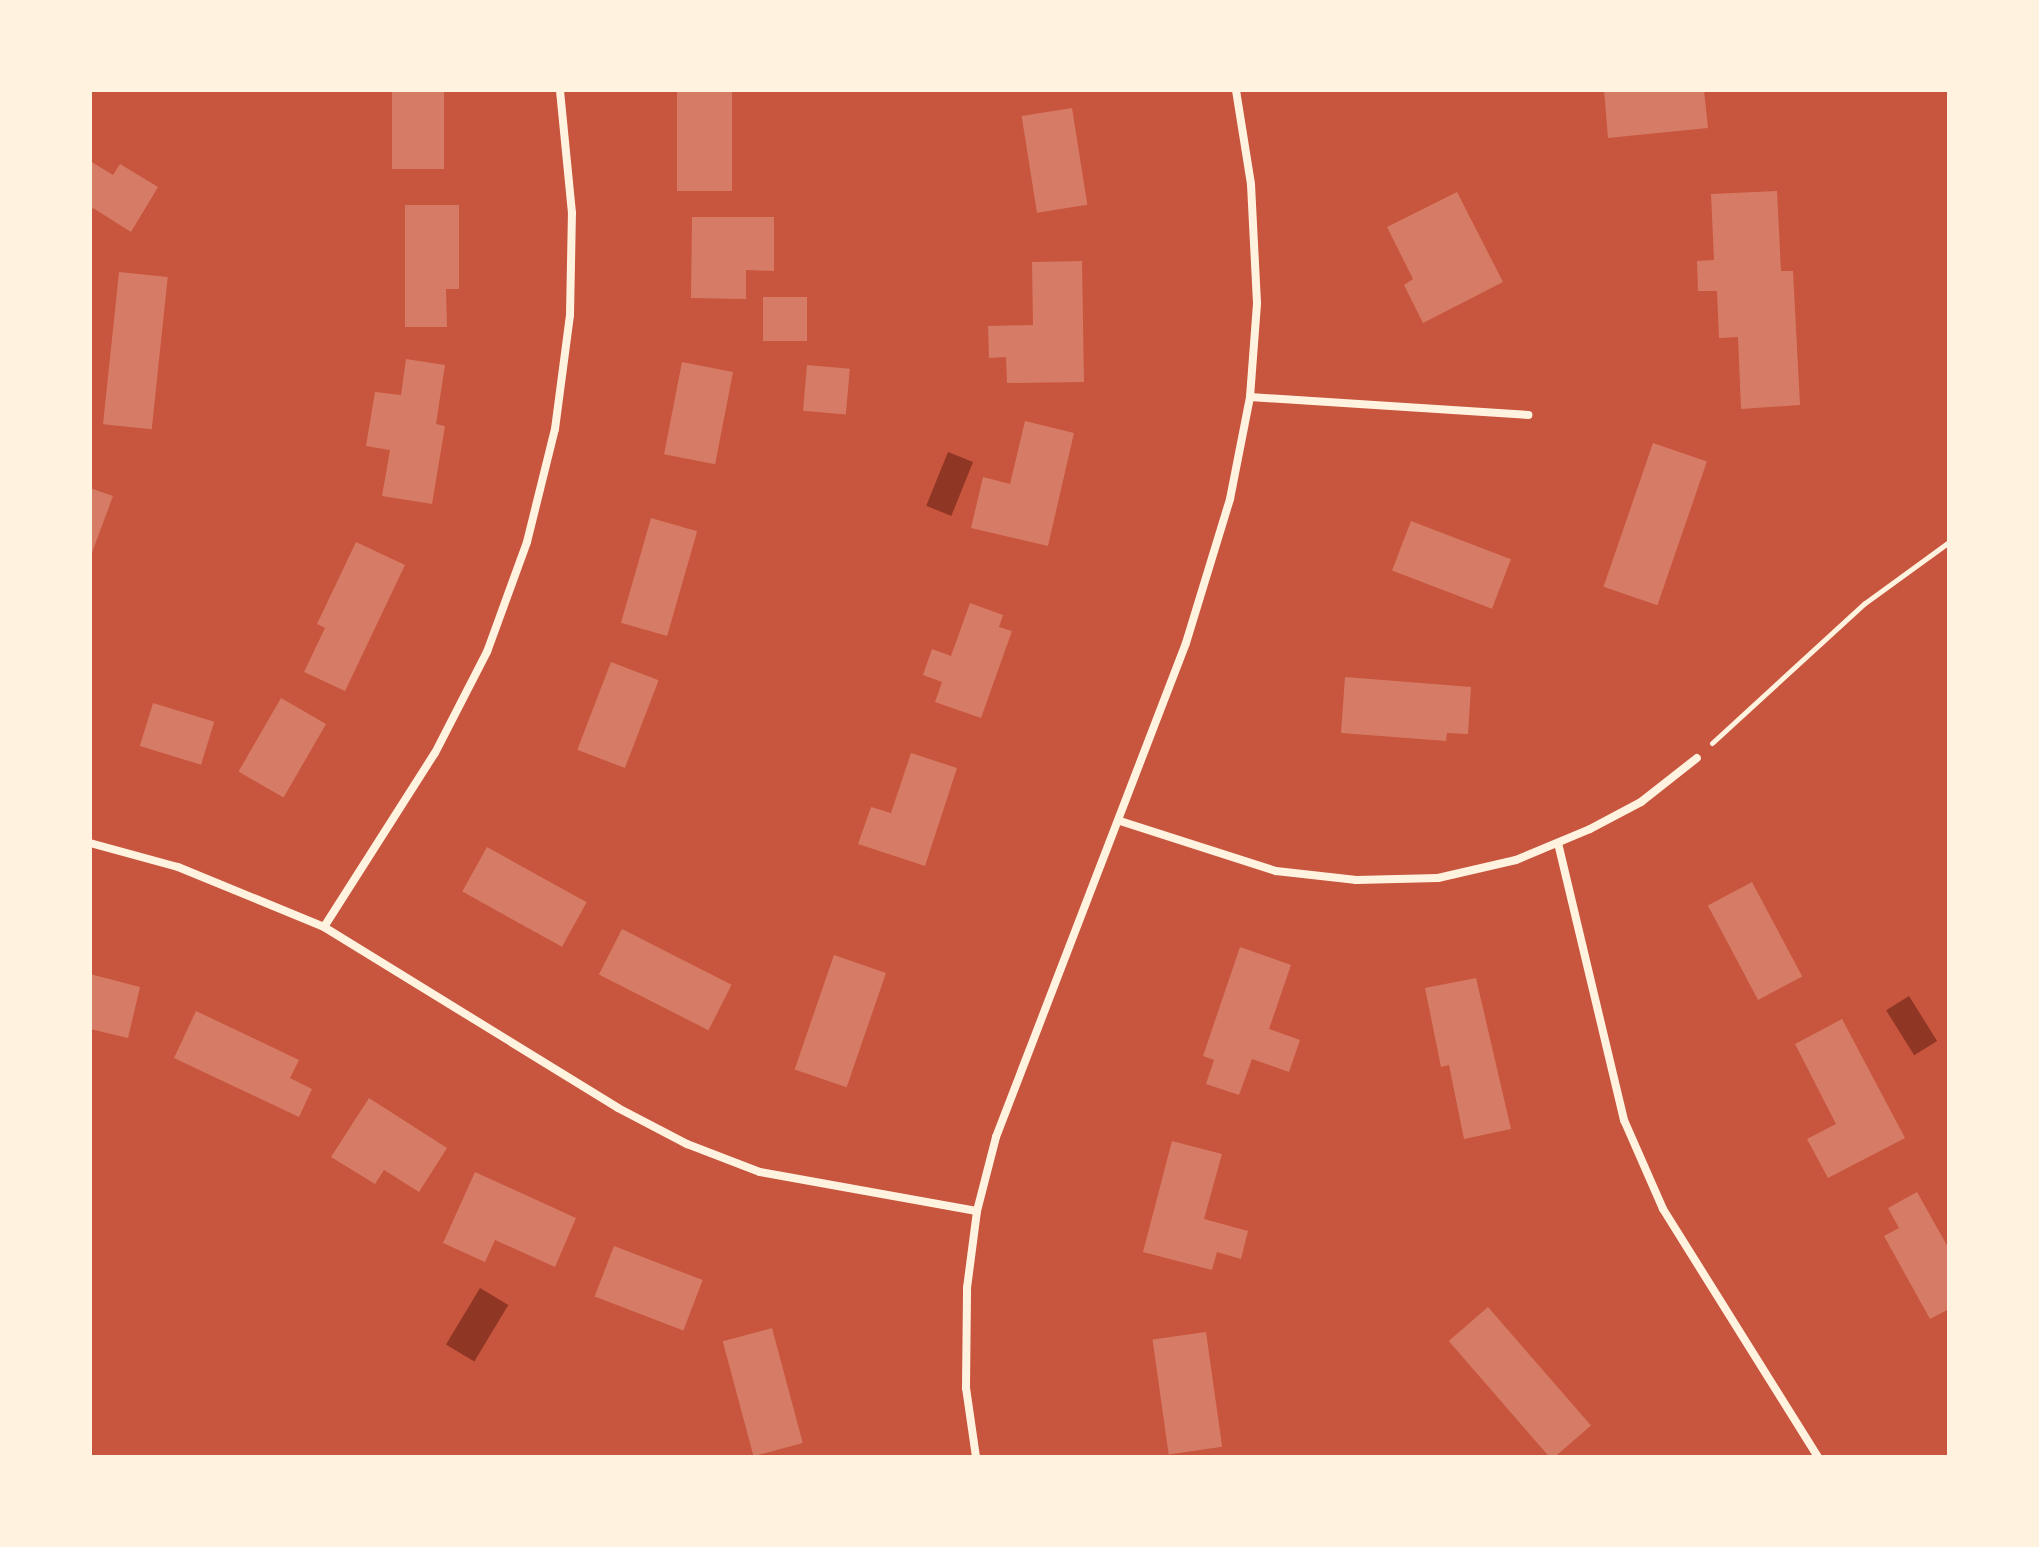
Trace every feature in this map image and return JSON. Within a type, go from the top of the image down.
[{"type":"street","points":[[324,927],[435,753],[487,652],[527,542],[555,429],[570,315],[572,213],[560,90]]},
{"type":"street","points":[[976,1457],[966,1374],[967,1288],[977,1211],[996,1137],[1186,643],[1230,499],[1250,397],[1257,303],[1251,184],[1236,90]]},
{"type":"street","points":[[1250,397],[1528,415]]},
{"type":"street","points":[[1120,821],[1276,871],[1356,880],[1438,878],[1516,860],[1558,843],[1641,802],[1697,758]]},
{"type":"street","points":[[90,843],[178,867],[324,927],[618,1108],[687,1144],[760,1172],[977,1211]]},
{"type":"street","points":[[1558,843],[1624,1120],[1663,1209],[1818,1457]]},
{"type":"path","points":[[1697,758],[1865,603],[1949,542]]},
{"type":"shaded area","points":[[948,452],[973,462],[951,516],[926,506]]},
{"type":"shaded area","points":[[1909,996],[1937,1041],[1914,1055],[1886,1010]]},
{"type":"shaded area","points":[[480,1288],[508,1305],[474,1362],[446,1345]]},
{"type":"building","points":[[392,90],[444,90],[444,169],[392,169]]},
{"type":"building","points":[[677,90],[732,90],[732,191],[677,191]]},
{"type":"building","points":[[1604,90],[1704,90],[1708,128],[1608,138]]},
{"type":"building","points":[[1072,108],[1087,205],[1037,213],[1022,116]]},
{"type":"building","points":[[90,161],[113,175],[120,164],[158,187],[131,232],[93,208],[90,213]]},
{"type":"building","points":[[1777,191],[1781,271],[1793,271],[1800,405],[1741,409],[1738,337],[1719,338],[1717,291],[1698,291],[1697,261],[1714,260],[1711,194]]},
{"type":"building","points":[[1457,192],[1503,282],[1423,323],[1404,285],[1413,279],[1387,227]]},
{"type":"building","points":[[405,205],[459,205],[459,289],[446,289],[447,327],[405,327]]},
{"type":"building","points":[[692,217],[774,217],[774,271],[746,270],[746,299],[691,298]]},
{"type":"building","points":[[1082,261],[1084,382],[1007,383],[1006,357],[989,358],[988,326],[1033,325],[1032,262]]},
{"type":"building","points":[[119,272],[168,277],[152,429],[103,424]]},
{"type":"building","points":[[763,297],[807,297],[807,341],[763,341]]},
{"type":"building","points":[[406,359],[445,365],[436,424],[445,426],[432,504],[382,496],[390,450],[366,446],[375,392],[401,395]]},
{"type":"building","points":[[682,362],[733,372],[715,464],[664,454]]},
{"type":"building","points":[[807,365],[850,369],[846,415],[803,411]]},
{"type":"building","points":[[1025,421],[1074,433],[1048,546],[971,528],[983,477],[1010,484]]},
{"type":"building","points":[[1653,443],[1707,462],[1657,605],[1604,587]]},
{"type":"building","points":[[90,488],[113,496],[90,558]]},
{"type":"building","points":[[651,518],[697,531],[667,636],[621,623]]},
{"type":"building","points":[[1411,521],[1511,559],[1492,609],[1392,570]]},
{"type":"building","points":[[356,542],[405,565],[345,691],[304,672],[325,628],[317,624]]},
{"type":"building","points":[[970,603],[1003,615],[999,627],[1012,631],[981,718],[935,702],[942,682],[923,675],[932,649],[951,656]]},
{"type":"building","points":[[611,662],[659,680],[625,768],[577,750]]},
{"type":"building","points":[[1345,677],[1471,687],[1468,734],[1447,733],[1446,741],[1341,733]]},
{"type":"building","points":[[281,698],[326,724],[284,798],[238,772]]},
{"type":"building","points":[[153,703],[214,722],[201,765],[140,746]]},
{"type":"building","points":[[911,753],[957,768],[925,866],[858,844],[871,807],[891,813]]},
{"type":"building","points":[[487,847],[587,902],[562,947],[462,892]]},
{"type":"building","points":[[1752,882],[1802,976],[1758,1000],[1708,905]]},
{"type":"building","points":[[622,929],[732,985],[708,1030],[599,974]]},
{"type":"building","points":[[1240,947],[1291,965],[1269,1029],[1300,1040],[1289,1072],[1252,1059],[1239,1095],[1206,1084],[1214,1060],[1203,1056]]},
{"type":"building","points":[[834,955],[886,973],[847,1087],[795,1069]]},
{"type":"building","points":[[90,974],[140,987],[128,1038],[90,1029]]},
{"type":"building","points":[[1476,978],[1511,1129],[1464,1139],[1449,1065],[1441,1067],[1425,988]]},
{"type":"building","points":[[196,1011],[299,1060],[290,1078],[312,1089],[299,1117],[174,1058]]},
{"type":"building","points":[[1842,1019],[1905,1138],[1828,1178],[1807,1139],[1836,1124],[1795,1044]]},
{"type":"building","points":[[369,1098],[447,1148],[419,1192],[384,1170],[375,1184],[331,1157]]},
{"type":"building","points":[[1172,1141],[1222,1154],[1204,1219],[1248,1231],[1241,1259],[1217,1252],[1212,1270],[1143,1252]]},
{"type":"building","points":[[475,1172],[576,1218],[555,1267],[495,1240],[485,1262],[443,1243]]},
{"type":"building","points":[[1917,1192],[1949,1249],[1949,1309],[1930,1319],[1884,1236],[1899,1228],[1888,1208]]},
{"type":"building","points":[[614,1246],[703,1280],[683,1330],[595,1296]]},
{"type":"building","points":[[1488,1307],[1591,1425],[1555,1457],[1549,1457],[1449,1341]]},
{"type":"building","points":[[772,1328],[803,1443],[754,1456],[723,1341]]},
{"type":"building","points":[[1206,1332],[1222,1447],[1169,1454],[1153,1340]]}]
